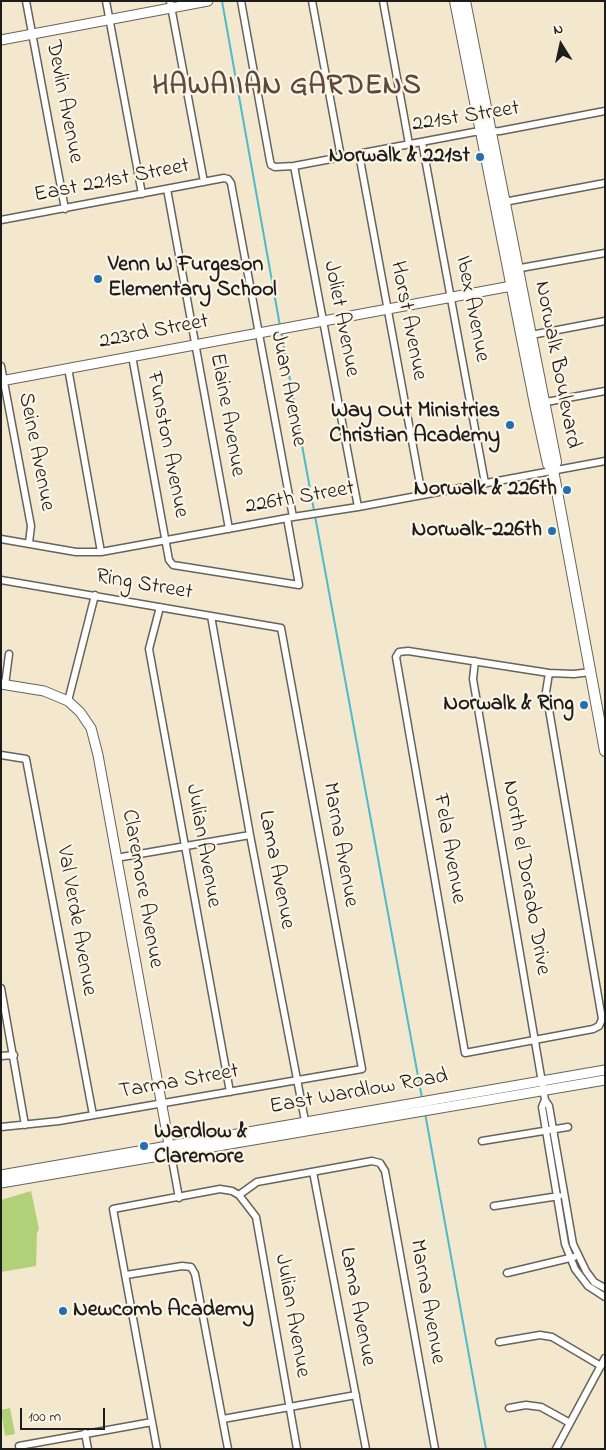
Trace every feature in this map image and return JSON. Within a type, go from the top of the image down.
[{"type":"main road","name":"Norwalk Boulevard","points":[[455,1],[504,202],[513,270]]},
{"type":"main road","name":"Norwalk Boulevard","points":[[465,1],[485,130],[540,403],[556,462],[553,470],[605,751]]},
{"type":"main road","name":"Norwalk Boulevard","points":[[516,285],[531,335],[540,403]]},
{"type":"street","name":"Devlin Avenue","points":[[26,1],[65,209]]},
{"type":"street","points":[[106,1],[142,194]]},
{"type":"street","points":[[1,40],[110,20],[171,5],[208,1]]},
{"type":"street","name":"221st Street","points":[[241,1],[270,161],[271,165],[275,167],[294,166],[485,130],[500,131],[605,111]]},
{"type":"street","points":[[312,1],[341,157]]},
{"type":"street","points":[[382,1],[409,144]]},
{"type":"street","points":[[171,5],[204,182]]},
{"type":"street","name":"Ibex Avenue","points":[[422,142],[486,483]]},
{"type":"street","name":"Horst Avenue","points":[[359,154],[422,495]]},
{"type":"street","name":"Joliet Avenue","points":[[294,166],[358,507]]},
{"type":"street","name":"East 221st Street","points":[[1,220],[224,178],[228,179]]},
{"type":"street","name":"Juan Avenue","points":[[166,540],[169,560],[173,565],[299,585],[290,517],[258,333],[231,183],[228,179]]},
{"type":"street","points":[[504,202],[605,183]]},
{"type":"street","name":"Elaine Avenue","points":[[168,190],[229,529]]},
{"type":"street","points":[[513,270],[605,253]]},
{"type":"street","name":"223rd Street","points":[[2,380],[516,285]]},
{"type":"street","points":[[531,335],[605,321]]},
{"type":"street","name":"Funston Avenue","points":[[132,356],[166,540]]},
{"type":"street","name":"Seine Avenue","points":[[1,366],[2,380],[31,526],[29,543]]},
{"type":"street","points":[[68,368],[102,552]]},
{"type":"street","points":[[540,403],[605,391]]},
{"type":"street","name":"226th Street","points":[[1,539],[76,552],[102,552],[605,461]]},
{"type":"street","name":"Ring Street","points":[[1,580],[282,628]]},
{"type":"street","points":[[9,654],[3,685],[44,692],[68,701],[94,595]]},
{"type":"street","name":"Julian Avenue","points":[[160,607],[149,649],[230,1092]]},
{"type":"street","name":"Lama Avenue","points":[[212,616],[250,835],[307,1131]]},
{"type":"street","name":"Marna Avenue","points":[[282,628],[362,1069]]},
{"type":"street","name":"Fela Avenue","points":[[474,661],[408,651],[399,652],[396,657],[465,1052],[535,1040]]},
{"type":"street","points":[[474,661],[549,673],[574,674],[591,672]]},
{"type":"street","name":"North el Dorado Drive","points":[[474,661],[473,679],[544,1090],[545,1100],[542,1108],[558,1159],[573,1244],[575,1269],[588,1286],[605,1297]]},
{"type":"street","points":[[535,1040],[593,1029],[599,1026],[602,1019],[546,692],[549,673]]},
{"type":"street","name":"Claremore Avenue","points":[[68,701],[80,712],[91,728],[95,739],[179,1198]]},
{"type":"street","name":"Val Verde Avenue","points":[[1,755],[26,759],[93,1115]]},
{"type":"street","points":[[116,858],[250,835]]},
{"type":"street","points":[[1,988],[25,1125]]},
{"type":"street","points":[[1,1056],[14,1055]]},
{"type":"street","name":"Tarma Street","points":[[1,1127],[93,1115],[362,1069]]},
{"type":"street","name":"East Wardlow Road","points":[[1,1183],[305,1121],[605,1070]]},
{"type":"street","name":"East Wardlow Road","points":[[1,1175],[307,1131],[605,1080]]},
{"type":"street","points":[[482,1141],[568,1127]]},
{"type":"street","name":"North el Dorado Drive","points":[[550,1130],[551,1160],[565,1244],[594,1282],[602,1286]]},
{"type":"street","points":[[551,1160],[558,1159]]},
{"type":"street","name":"Marna Avenue","points":[[313,1172],[372,1161],[380,1164],[385,1171],[435,1449]]},
{"type":"street","points":[[157,1449],[113,1209],[220,1189],[232,1191],[239,1195],[257,1182],[313,1172]]},
{"type":"street","name":"Lama Avenue","points":[[313,1172],[366,1449]]},
{"type":"street","name":"Julian Avenue","points":[[239,1195],[256,1217],[296,1449]]},
{"type":"street","points":[[494,1206],[564,1195]]},
{"type":"street","points":[[507,1273],[574,1257]]},
{"type":"street","points":[[126,1275],[182,1266],[191,1267],[196,1274],[228,1449]]},
{"type":"street","points":[[595,1292],[602,1286]]},
{"type":"street","points":[[499,1342],[540,1335],[552,1337],[600,1366]]},
{"type":"street","points":[[556,1449],[605,1358]]},
{"type":"street","points":[[223,1419],[356,1395]]},
{"type":"street","points":[[509,1408],[526,1405],[541,1407],[570,1423]]},
{"type":"street","points":[[20,1447],[85,1433],[152,1422]]},
{"type":"street","points":[[85,1433],[88,1449]]},
{"type":"green space","points":[[31,1191],[39,1229],[37,1233],[36,1266],[1,1272],[1,1200]]},
{"type":"green space","points":[[10,1408],[15,1434],[5,1436],[1,1410]]},
{"type":"waterway","points":[[222,1],[280,326]]},
{"type":"waterway","points":[[281,331],[422,1098]]},
{"type":"waterway","points":[[425,1113],[486,1449]]},
{"type":"place","name":"Norwalk & 221st","points":[[480,157]]},
{"type":"place","name":"Venn W Furgeson Elementary School","points":[[98,279]]},
{"type":"place","name":"Way Out Ministries Christian Academy","points":[[510,425]]},
{"type":"place","name":"Norwalk & 226th","points":[[567,490]]},
{"type":"place","name":"Norwalk-226th","points":[[552,531]]},
{"type":"place","name":"Norwalk & Ring","points":[[584,705]]},
{"type":"place","name":"Wardlow & Claremore","points":[[144,1146]]},
{"type":"place","name":"Newcomb Academy","points":[[63,1311]]},
{"type":"district","name":"HAWAIIAN GARDENS","points":[[287,88]]}]
